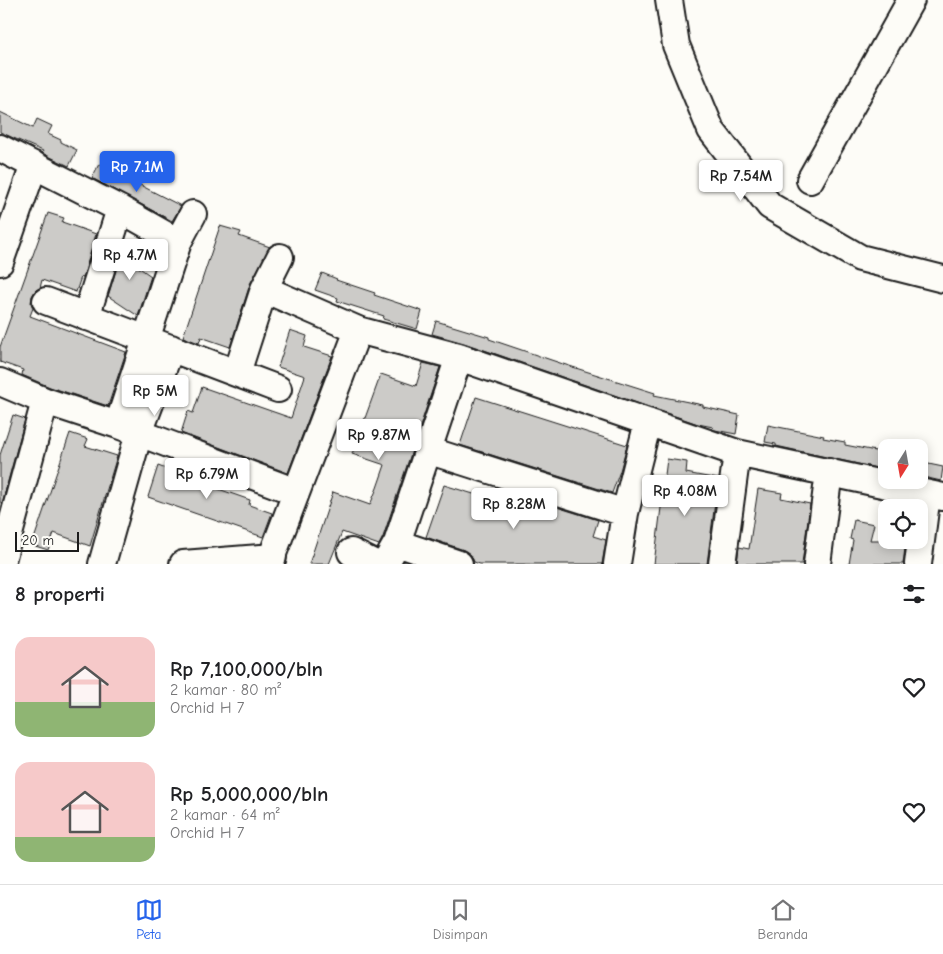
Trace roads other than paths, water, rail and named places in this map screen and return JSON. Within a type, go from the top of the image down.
[{"type":"street","points":[[670,0],[676,46],[711,130],[770,206],[860,258],[943,279]]},
{"type":"street","points":[[810,180],[911,0]]},
{"type":"street","points":[[0,148],[120,209],[178,242]]},
{"type":"street","points":[[0,262],[34,165]]},
{"type":"street","points":[[86,317],[120,209]]},
{"type":"street","points":[[102,564],[147,339],[178,242],[193,214]]},
{"type":"street","points":[[237,373],[264,289],[280,257]]},
{"type":"street","points":[[264,289],[358,330],[459,357],[737,453],[935,496],[918,564]]},
{"type":"street","points":[[46,301],[278,389]]},
{"type":"street","points":[[182,564],[271,560],[358,330]]},
{"type":"street","points":[[129,429],[171,348]]},
{"type":"street","points":[[459,357],[391,554],[459,564]]},
{"type":"street","points":[[0,382],[45,401],[129,429],[296,492]]},
{"type":"street","points":[[1,564],[45,401]]},
{"type":"street","points":[[617,564],[625,513],[648,422]]},
{"type":"street","points":[[427,450],[625,513]]},
{"type":"street","points":[[722,564],[737,453]]},
{"type":"street","points":[[817,564],[829,472]]},
{"type":"street","points":[[351,552],[374,564]]}]
